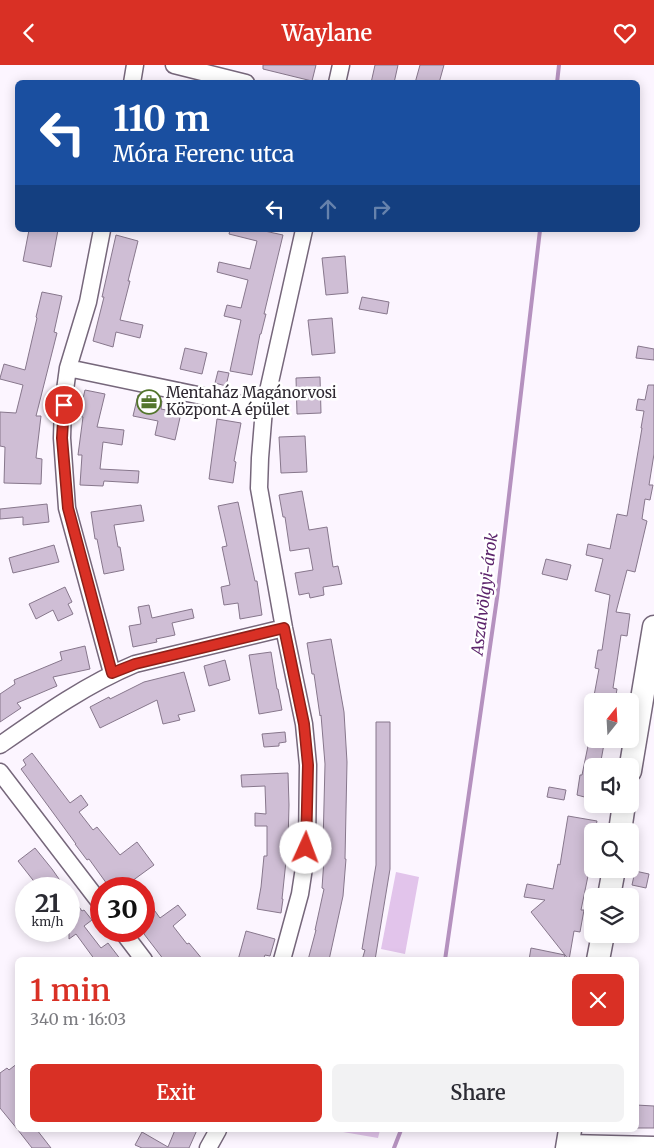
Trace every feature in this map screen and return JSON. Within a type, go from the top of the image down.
[{"type":"street","points":[[132,80],[135,65]]},
{"type":"street","points":[[174,65],[234,80]]},
{"type":"street","points":[[338,80],[341,65]]},
{"type":"street","points":[[102,232],[88,302],[68,368],[62,438],[68,508],[112,673]]},
{"type":"street","points":[[283,957],[300,894],[305,857],[308,765],[304,724],[284,628],[259,489],[264,409],[304,232]]},
{"type":"street","points":[[68,368],[264,409]]},
{"type":"street","points":[[632,758],[654,627]]},
{"type":"street","points":[[0,745],[63,702],[112,673],[135,664],[284,628]]},
{"type":"street","points":[[0,772],[90,890]]},
{"type":"street","points":[[130,942],[142,957]]},
{"type":"street","points":[[599,957],[601,943]]},
{"type":"street","points":[[208,1148],[217,1132]]},
{"type":"street","points":[[568,1140],[654,1145]]},
{"type":"shaded area","points":[[396,872],[419,877],[405,954],[381,949]]},
{"type":"shaded area","points":[[343,1132],[380,1132],[378,1138]]},
{"type":"building","points":[[263,65],[316,65],[312,80],[263,69]]},
{"type":"building","points":[[375,65],[398,65],[395,80],[372,80]]},
{"type":"building","points":[[420,65],[444,65],[440,80],[416,80]]},
{"type":"building","points":[[29,232],[58,232],[51,267],[23,261]]},
{"type":"building","points":[[230,232],[269,232],[283,235],[252,375],[230,371],[241,320],[224,316],[227,305],[241,308],[248,280],[217,272],[219,262],[250,269],[257,241],[229,234]]},
{"type":"building","points":[[116,235],[138,241],[120,320],[143,325],[140,338],[116,332],[113,347],[93,341]]},
{"type":"building","points":[[345,256],[348,293],[326,295],[322,258]]},
{"type":"building","points":[[42,292],[62,296],[54,332],[57,333],[36,416],[41,416],[36,458],[42,459],[41,484],[4,483],[5,447],[0,446],[0,412],[16,413],[23,385],[0,378],[4,364],[25,370]]},
{"type":"building","points":[[362,297],[389,302],[387,314],[359,309]]},
{"type":"building","points":[[332,318],[335,353],[312,355],[308,320]]},
{"type":"building","points":[[638,346],[654,349],[654,360],[636,358]]},
{"type":"building","points":[[185,348],[207,353],[202,374],[180,369]]},
{"type":"building","points":[[218,371],[229,373],[226,386],[215,383]]},
{"type":"building","points":[[320,377],[321,413],[297,414],[296,378]]},
{"type":"building","points":[[648,385],[654,385],[654,454],[649,485],[653,485],[650,500],[645,499],[642,519],[647,521],[635,572],[627,570],[616,612],[630,614],[627,636],[621,635],[613,688],[617,689],[616,693],[594,693],[599,669],[595,668],[598,650],[602,650],[610,595],[595,591],[603,559],[586,555],[588,544],[610,549],[617,514],[627,516],[644,411],[636,410],[638,399],[645,400]]},
{"type":"building","points":[[85,390],[105,394],[97,427],[124,430],[122,445],[103,442],[100,469],[139,471],[138,483],[104,481],[103,486],[80,485],[82,455],[78,455],[83,417],[79,416]]},
{"type":"building","points":[[138,395],[162,401],[161,409],[181,413],[175,440],[155,435],[158,421],[133,416]]},
{"type":"building","points":[[217,419],[241,423],[234,461],[236,462],[233,483],[209,479]]},
{"type":"building","points":[[305,436],[307,472],[281,473],[279,437]]},
{"type":"building","points":[[302,491],[309,530],[327,527],[333,567],[338,566],[342,584],[323,587],[324,595],[310,598],[309,593],[299,595],[295,573],[313,570],[309,548],[290,551],[285,517],[283,517],[279,495]]},
{"type":"building","points":[[238,502],[255,581],[257,581],[262,615],[240,619],[238,603],[224,605],[221,587],[230,585],[222,547],[227,546],[218,506]]},
{"type":"building","points":[[47,504],[49,522],[23,525],[23,517],[0,519],[0,509]]},
{"type":"building","points":[[141,505],[144,521],[114,525],[124,570],[104,574],[97,539],[95,539],[91,512]]},
{"type":"building","points":[[54,545],[59,562],[13,573],[9,558]]},
{"type":"building","points":[[546,559],[571,565],[567,580],[542,574]]},
{"type":"building","points":[[65,587],[72,602],[68,604],[73,614],[58,621],[53,610],[36,619],[29,604]]},
{"type":"building","points":[[149,605],[152,618],[192,609],[194,618],[172,623],[175,635],[156,639],[157,642],[133,647],[129,626],[141,624],[138,607]]},
{"type":"building","points":[[331,639],[344,712],[347,762],[346,859],[343,896],[330,957],[309,957],[324,889],[322,888],[325,845],[323,845],[325,764],[321,715],[307,643]]},
{"type":"building","points":[[85,646],[90,669],[53,677],[57,686],[17,703],[21,708],[0,722],[0,694],[15,684],[14,680],[62,660],[60,652]]},
{"type":"building","points":[[271,652],[282,710],[259,714],[249,655]]},
{"type":"building","points":[[225,660],[230,680],[209,686],[204,666]]},
{"type":"building","points":[[184,672],[195,711],[178,715],[180,720],[163,724],[157,700],[100,728],[90,707],[144,682]]},
{"type":"building","points":[[376,722],[390,722],[390,869],[375,957],[363,957],[365,950],[362,949],[376,865]]},
{"type":"building","points":[[285,732],[286,742],[279,743],[279,746],[264,747],[262,734]]},
{"type":"building","points":[[588,748],[603,748],[601,758],[586,758]]},
{"type":"building","points":[[32,753],[70,803],[81,795],[88,805],[79,812],[93,830],[97,827],[120,855],[137,842],[154,865],[138,877],[102,877],[75,844],[21,769],[26,765],[23,760]]},
{"type":"building","points":[[584,765],[584,797],[577,795],[580,775],[582,775]]},
{"type":"building","points":[[288,773],[288,842],[281,913],[257,909],[264,856],[267,856],[267,826],[255,826],[255,813],[266,814],[265,786],[242,787],[241,775]]},
{"type":"building","points":[[549,787],[566,790],[564,800],[547,797]]},
{"type":"building","points":[[568,816],[597,821],[597,823],[584,823],[584,878],[588,878],[584,888],[581,910],[584,910],[580,932],[574,931],[570,957],[567,957],[531,912],[545,900],[524,897],[527,884],[553,889],[558,864],[560,865]]},
{"type":"building","points":[[35,848],[58,877],[31,877],[18,861]]},
{"type":"building","points":[[639,872],[649,874],[646,888],[632,885],[634,878],[639,878]]},
{"type":"building","points":[[178,905],[186,915],[173,926],[201,957],[162,957],[150,942],[155,942],[155,911],[160,918]]},
{"type":"building","points":[[80,908],[90,918],[90,922],[84,926],[90,934],[90,942],[96,942],[101,948],[108,943],[119,957],[93,957],[80,939]]},
{"type":"building","points":[[246,931],[275,939],[270,956],[239,957]]},
{"type":"building","points":[[531,948],[565,955],[565,957],[530,957]]},
{"type":"building","points":[[15,1065],[15,1126],[0,1108],[0,1073],[7,1068],[9,1070]]},
{"type":"building","points":[[639,1105],[654,1106],[654,1128],[639,1128]]},
{"type":"building","points":[[20,1132],[39,1132],[51,1148],[32,1148]]},
{"type":"building","points":[[142,1132],[168,1147],[174,1132],[196,1132],[189,1148],[142,1148],[135,1145]]},
{"type":"waterway","name":"Aszalvölgyi-árok","points":[[557,80],[559,65]]},
{"type":"waterway","name":"Aszalvölgyi-árok","points":[[445,957],[497,598],[540,232]]},
{"type":"waterway","name":"Aszalvölgyi-árok","points":[[394,1148],[400,1132]]},
{"type":"place","name":"Mentaház Magánorvosi Központ A épület","points":[[149,402]]},
{"type":"route","points":[[64,405],[62,438],[68,508],[112,673],[135,664],[284,628],[304,724],[308,765],[306,848]]}]
